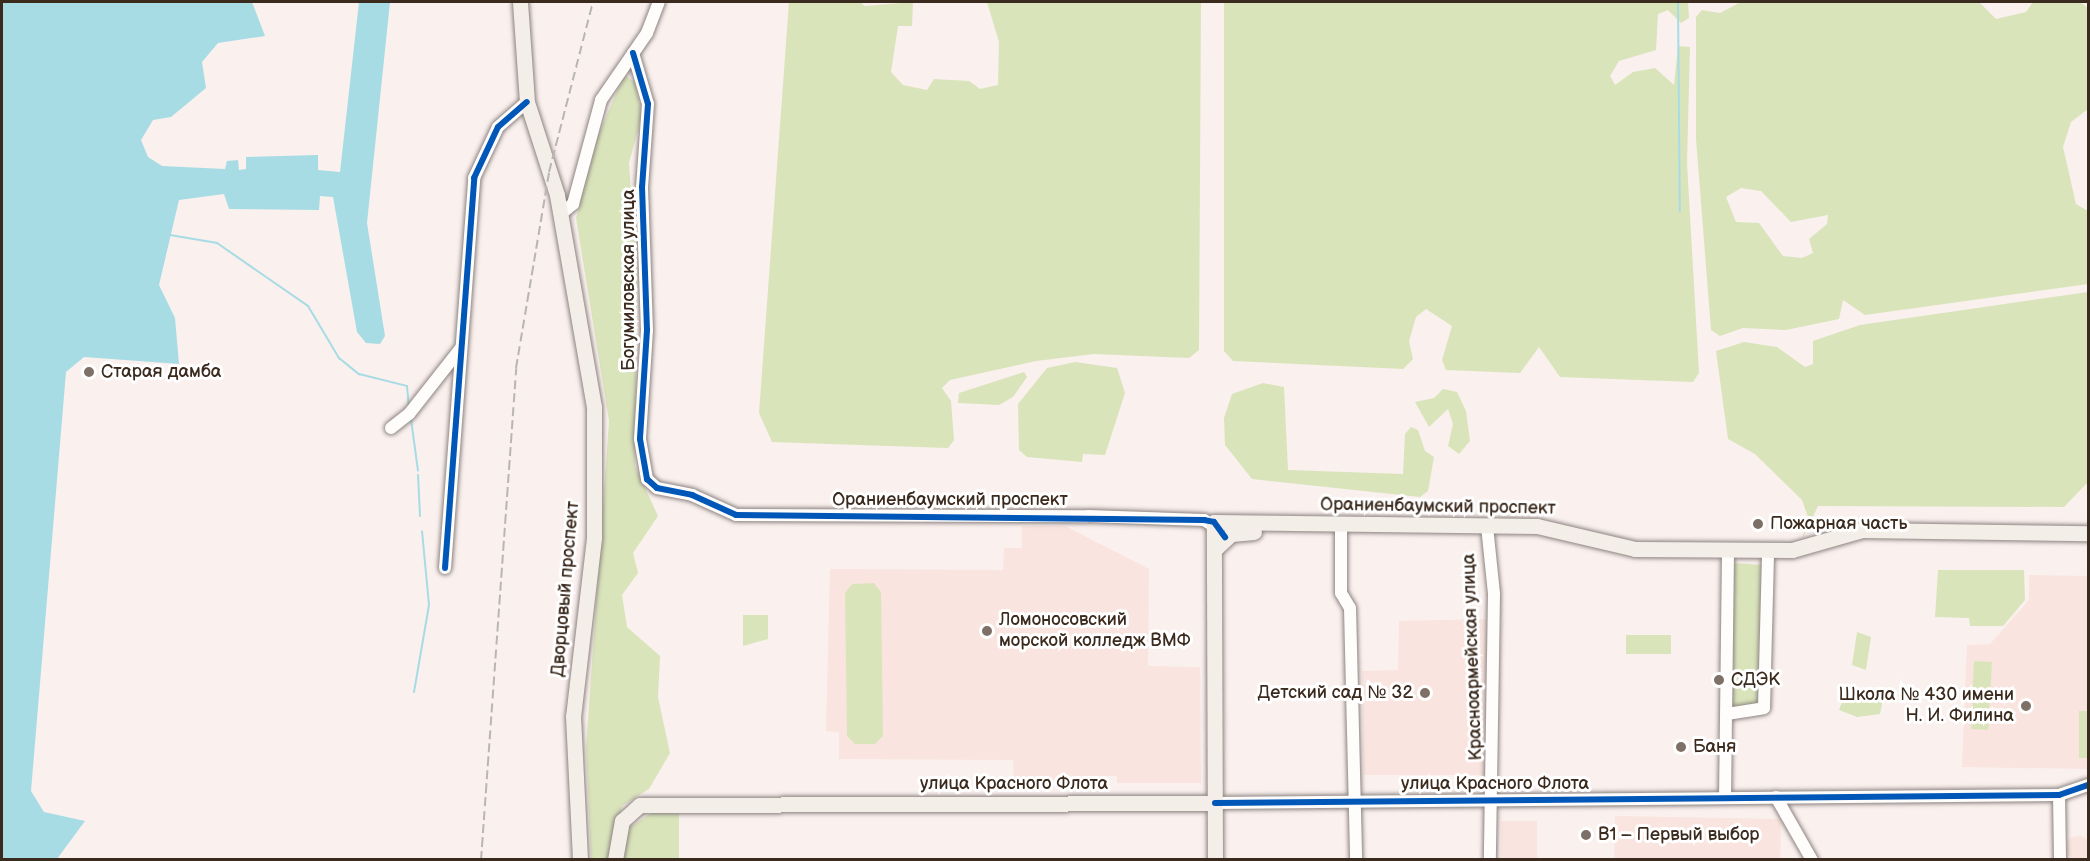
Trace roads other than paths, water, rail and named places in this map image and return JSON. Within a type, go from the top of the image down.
[{"type":"main road","name":"Дворцовый проспект","points":[[520,2],[527,102],[561,214],[594,407],[594,538],[573,716],[580,860]]},
{"type":"main road","name":"Ораниенбаумский проспект","points":[[1214,522],[1341,529],[1562,529],[1635,549],[1768,553],[1805,548],[1862,530],[2088,532]]},
{"type":"main road","points":[[1214,522],[1220,543],[1215,860]]},
{"type":"main road","name":"Ораниенбаумский проспект","points":[[1220,543],[1341,529]]},
{"type":"main road","name":"Ораниенбаумский проспект","points":[[1487,530],[1566,538],[1624,554],[1768,553],[1872,539],[2088,542]]},
{"type":"main road","name":"улица Красного Флота","points":[[615,860],[622,821],[640,805],[1215,803]]},
{"type":"street","points":[[561,214],[573,204],[602,100],[633,53],[659,2]]},
{"type":"street","name":"Богумиловская улица","points":[[633,53],[648,104],[642,187],[647,330],[640,439],[647,479],[673,491]]},
{"type":"street","points":[[445,568],[474,178],[494,133],[527,102]]},
{"type":"street","points":[[391,428],[409,414],[461,348]]},
{"type":"street","name":"Ораниенбаумский проспект","points":[[673,491],[736,515],[1088,516],[1214,522]]},
{"type":"street","points":[[1341,529],[1341,593],[1350,608],[1356,860]]},
{"type":"street","name":"Красноармейская улица","points":[[1487,530],[1494,594],[1490,860]]},
{"type":"street","points":[[1726,714],[1764,708],[1768,553]]},
{"type":"street","points":[[1725,798],[1728,555]]},
{"type":"street","name":"улица Красного Флота","points":[[1215,803],[2059,795],[2088,785]]},
{"type":"street","points":[[2059,795],[2060,860]]},
{"type":"street","points":[[1776,797],[1812,860]]},
{"type":"water","points":[[2,2],[252,2],[265,36],[218,43],[202,62],[206,88],[171,117],[153,120],[141,140],[148,157],[162,166],[225,169],[227,161],[238,160],[239,170],[246,169],[246,157],[318,155],[318,170],[340,172],[359,2],[390,2],[367,223],[385,336],[380,344],[366,343],[357,332],[333,197],[320,196],[319,210],[229,209],[224,194],[179,200],[159,285],[175,318],[179,364],[84,357],[66,372],[31,791],[44,812],[85,821],[57,859],[2,859]]},
{"type":"waterway","points":[[1678,2],[1680,211]]},
{"type":"waterway","points":[[170,235],[217,243],[308,306],[339,358],[359,374],[407,386],[409,407]]},
{"type":"waterway","points":[[411,419],[418,471]]},
{"type":"waterway","points":[[418,475],[420,516]]},
{"type":"waterway","points":[[414,692],[429,605],[422,531]]},
{"type":"railway","points":[[481,860],[516,368],[549,172],[593,2]]},
{"type":"place","name":"Старая дамба","points":[[89,372]]},
{"type":"place","name":"Пожарная часть","points":[[1758,524]]},
{"type":"place","name":"Ломоносовский морской колледж ВМФ","points":[[987,631]]},
{"type":"place","name":"СДЭК","points":[[1719,680]]},
{"type":"place","name":"Детский сад № 32","points":[[1425,693]]},
{"type":"place","name":"Школа № 430 имени Н. И. Филина","points":[[2026,706]]},
{"type":"place","name":"Баня","points":[[1681,747]]},
{"type":"place","name":"В1 – Первый выбор","points":[[1586,835]]}]
